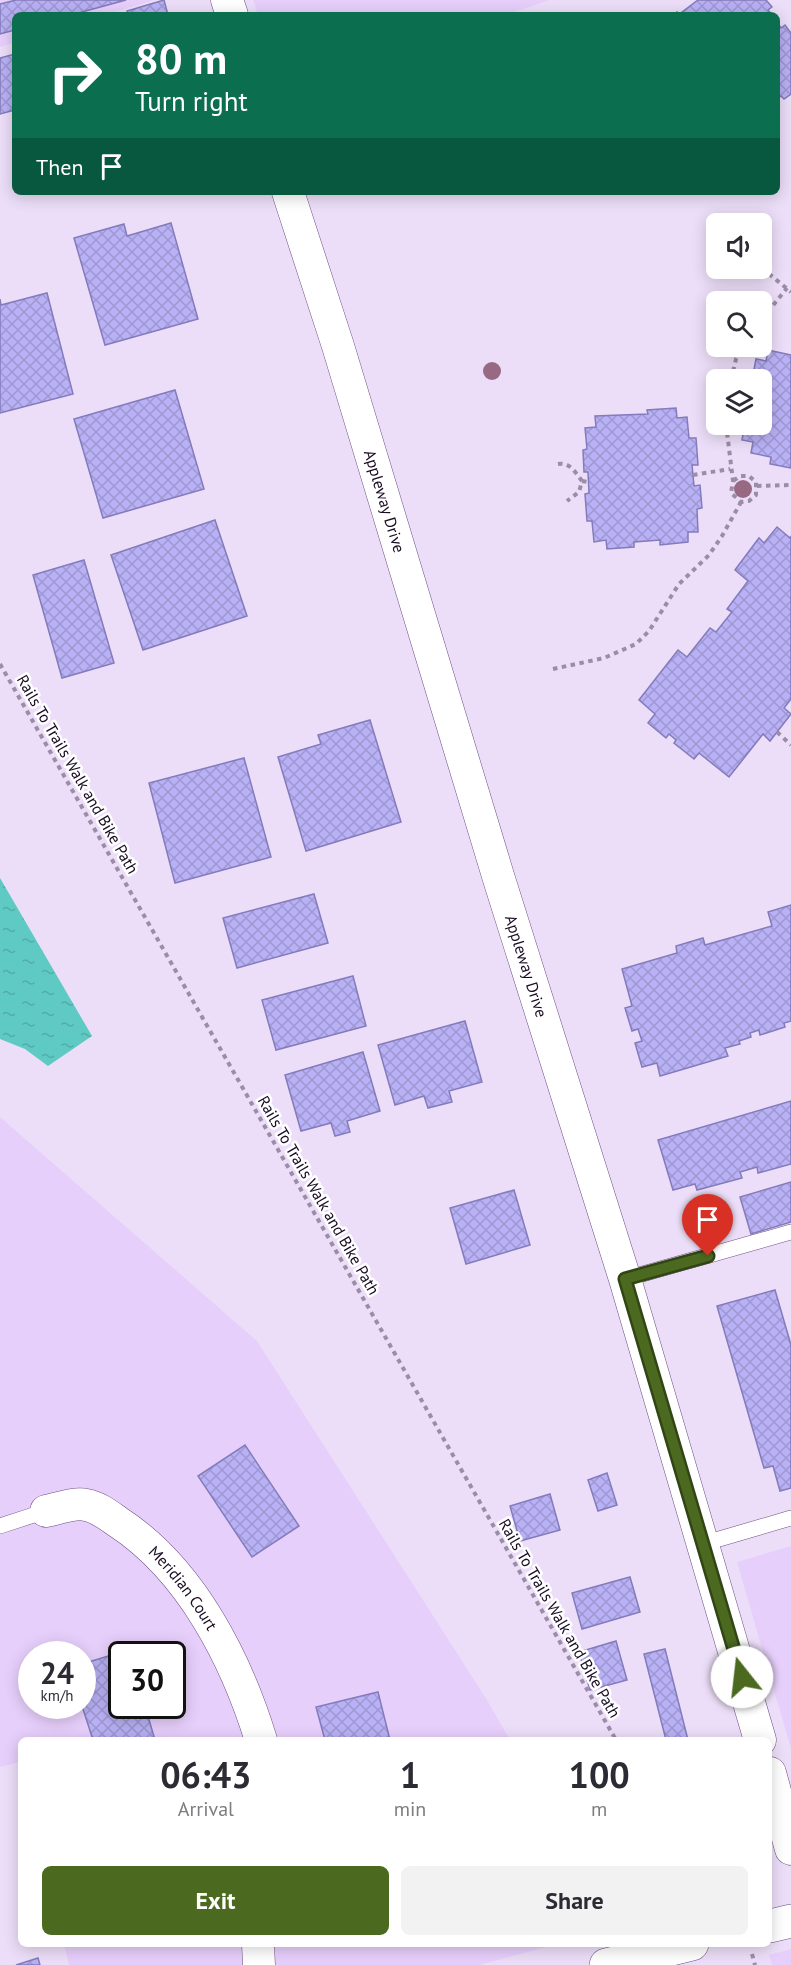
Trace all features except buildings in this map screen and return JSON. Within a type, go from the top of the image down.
[{"type":"street","name":"Appleway Drive","points":[[289,195],[338,346],[499,879],[625,1279],[759,1737]]},
{"type":"street","name":"Meridian Court","points":[[46,1511],[84,1504],[103,1511],[139,1535],[171,1567],[198,1604],[222,1645],[251,1707],[260,1737]]},
{"type":"street","points":[[772,1780],[791,1850]]},
{"type":"street","points":[[772,1926],[791,1921]]},
{"type":"street","points":[[258,1947],[259,1965]]},
{"type":"street","points":[[606,1965],[680,1947]]},
{"type":"lane","points":[[625,1279],[791,1232]]},
{"type":"lane","points":[[0,1526],[46,1511]]},
{"type":"lane","points":[[702,1544],[791,1518]]},
{"type":"path","points":[[772,276],[791,292]]},
{"type":"path","points":[[772,307],[787,288]]},
{"type":"path","points":[[727,435],[733,481],[731,493],[741,502]]},
{"type":"path","points":[[558,464],[564,463],[571,467],[582,481],[588,482]]},
{"type":"path","points":[[693,474],[730,468]]},
{"type":"path","points":[[553,669],[604,657],[636,644],[648,631],[679,584],[709,555],[741,502],[756,495],[756,482],[749,476],[740,476],[733,481]]},
{"type":"path","points":[[567,501],[579,492],[582,481]]},
{"type":"path","points":[[757,486],[791,485]]},
{"type":"path","name":"Rails To Trails Walk and Bike Path","points":[[0,664],[614,1737]]},
{"type":"path","points":[[777,732],[791,745]]},
{"type":"shaded area","points":[[0,0],[154,0],[115,12],[12,12],[12,43],[0,47]]},
{"type":"shaded area","points":[[253,0],[550,0],[514,12],[257,12]]},
{"type":"shaded area","points":[[0,1117],[257,1341],[487,1700],[508,1737],[18,1737],[18,1762],[0,1767]]},
{"type":"shaded area","points":[[791,1546],[791,1749],[737,1562]]},
{"type":"shaded area","points":[[65,1947],[546,1947],[479,1965],[69,1965]]},
{"type":"shaded area","points":[[791,1949],[791,1965],[772,1965],[769,1955]]},
{"type":"water","points":[[0,878],[92,1036],[48,1066],[25,1049],[0,1039]]},
{"type":"route","points":[[708,1256],[625,1279],[651,1374],[742,1677]]}]
